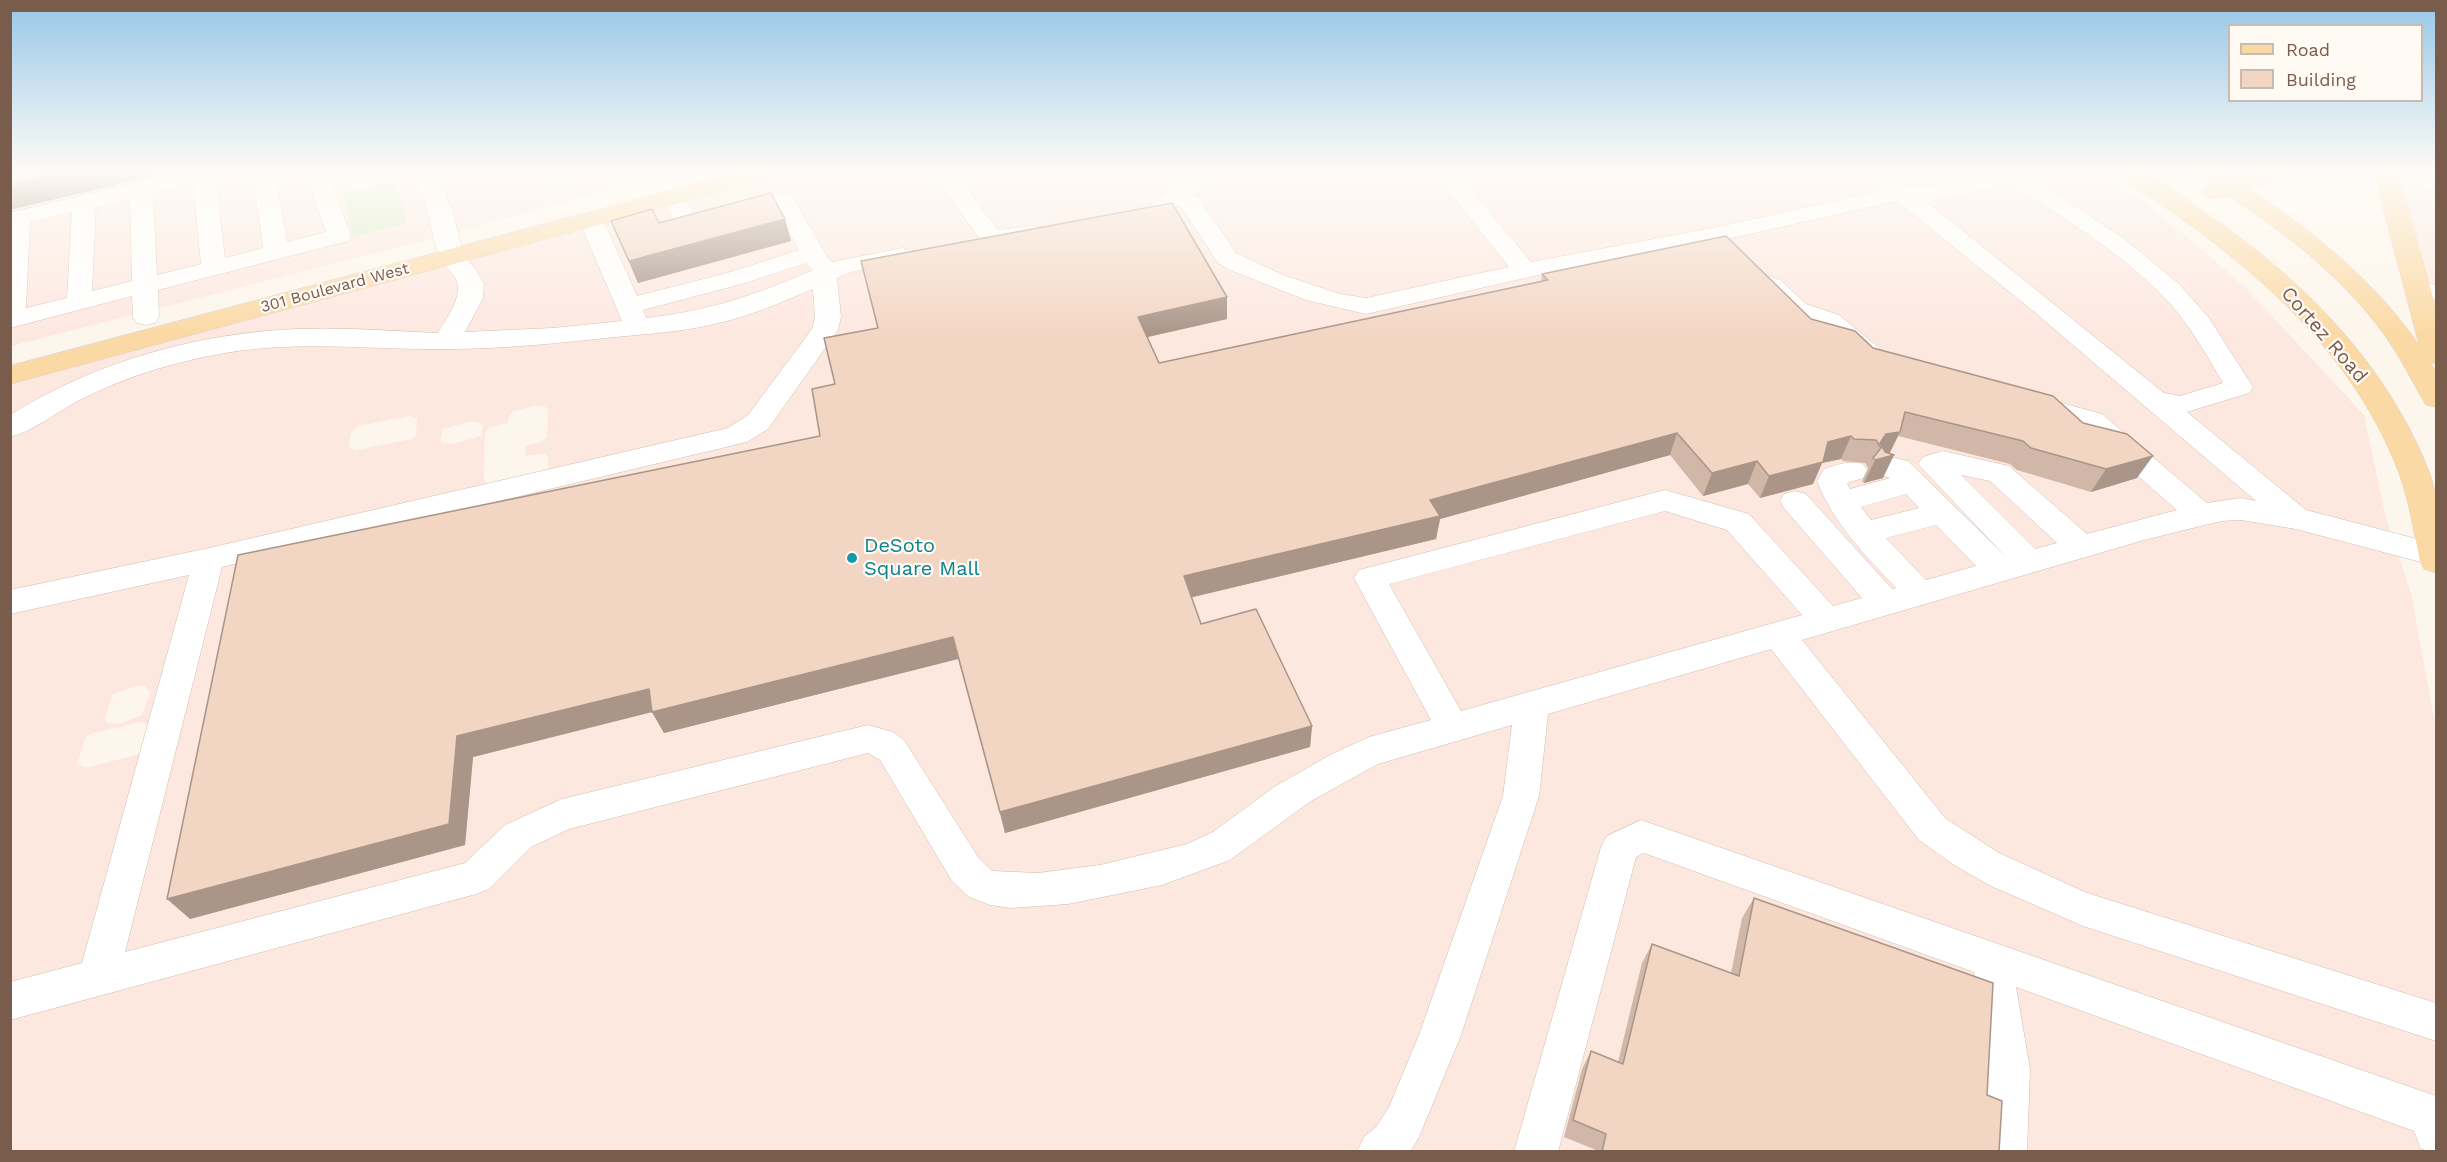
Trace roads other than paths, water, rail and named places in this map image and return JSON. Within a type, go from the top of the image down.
[{"type":"main road","name":"301 Boulevard West","points":[[10,375],[514,227]]},
{"type":"main road","name":"301 Boulevard West","points":[[10,352],[146,317],[449,247],[603,227]]},
{"type":"main road","name":"Cortez Road","points":[[2210,227],[2278,282],[2322,327],[2359,372],[2389,420],[2414,473],[2436,558]]},
{"type":"main road","points":[[2288,227],[2356,286],[2403,341],[2436,398]]},
{"type":"main road","points":[[2405,227],[2427,290],[2436,355]]},
{"type":"street","points":[[14,227],[11,320],[339,236],[336,227]]},
{"type":"street","points":[[79,303],[83,227]]},
{"type":"street","points":[[143,227],[146,317]]},
{"type":"street","points":[[210,227],[214,268]]},
{"type":"street","points":[[272,227],[276,252]]},
{"type":"street","points":[[444,227],[449,247],[464,270],[471,290],[467,305],[447,341]]},
{"type":"street","points":[[10,602],[209,560],[737,435],[758,422],[825,330],[828,317],[822,267],[799,227]]},
{"type":"street","points":[[984,227],[992,238]]},
{"type":"street","points":[[1207,227],[1227,258],[1235,264],[1257,274],[1348,304],[1375,304],[1526,271],[1748,227]]},
{"type":"street","points":[[1489,227],[1526,271]]},
{"type":"street","points":[[1944,227],[2296,518]]},
{"type":"street","points":[[2094,227],[2171,290],[2209,338],[2239,387],[2181,405],[2156,401]]},
{"type":"street","points":[[965,243],[1057,228]]},
{"type":"street","points":[[596,229],[633,317]]},
{"type":"street","points":[[1718,234],[1797,310],[1830,321],[1877,361],[1888,364]]},
{"type":"street","points":[[10,428],[46,406],[111,376],[210,348],[301,337],[447,341],[553,336],[633,317],[710,317],[776,296],[822,267],[850,265],[921,251]]},
{"type":"street","points":[[2010,398],[2091,421],[2202,515]]},
{"type":"street","points":[[2014,566],[1933,464],[1943,461],[1999,473],[2081,547]]},
{"type":"street","points":[[1853,471],[1834,476],[1832,481],[1842,502],[1865,533],[1919,593]]},
{"type":"street","points":[[1842,502],[1898,474],[1940,513],[2014,566]]},
{"type":"street","points":[[1452,727],[1370,578],[1665,500],[1738,522],[1826,620]]},
{"type":"street","points":[[1795,501],[1885,603]]},
{"type":"street","points":[[10,1001],[476,877],[518,836],[562,815],[868,739],[881,742],[892,750],[965,869],[975,881],[989,888],[1016,890],[1067,887],[1142,874],[1209,853],[1238,835],[1318,776],[1369,752],[2014,566],[2221,510],[2241,510],[2296,518],[2436,558]]},
{"type":"street","points":[[1865,533],[1940,513]]},
{"type":"street","points":[[98,978],[209,560]]},
{"type":"street","points":[[1778,634],[1932,829],[1963,853],[2035,889],[2083,909],[2436,1022]]},
{"type":"street","points":[[1379,1152],[1391,1142],[1404,1122],[1440,1035],[1485,905],[1521,796],[1532,704]]},
{"type":"street","points":[[1536,1152],[1620,847],[1641,836],[2433,1116],[2436,1134]]},
{"type":"street","points":[[1992,960],[2009,1069],[2005,1152]]},
{"type":"place","name":"DeSoto Square Mall","points":[[852,558]]}]
